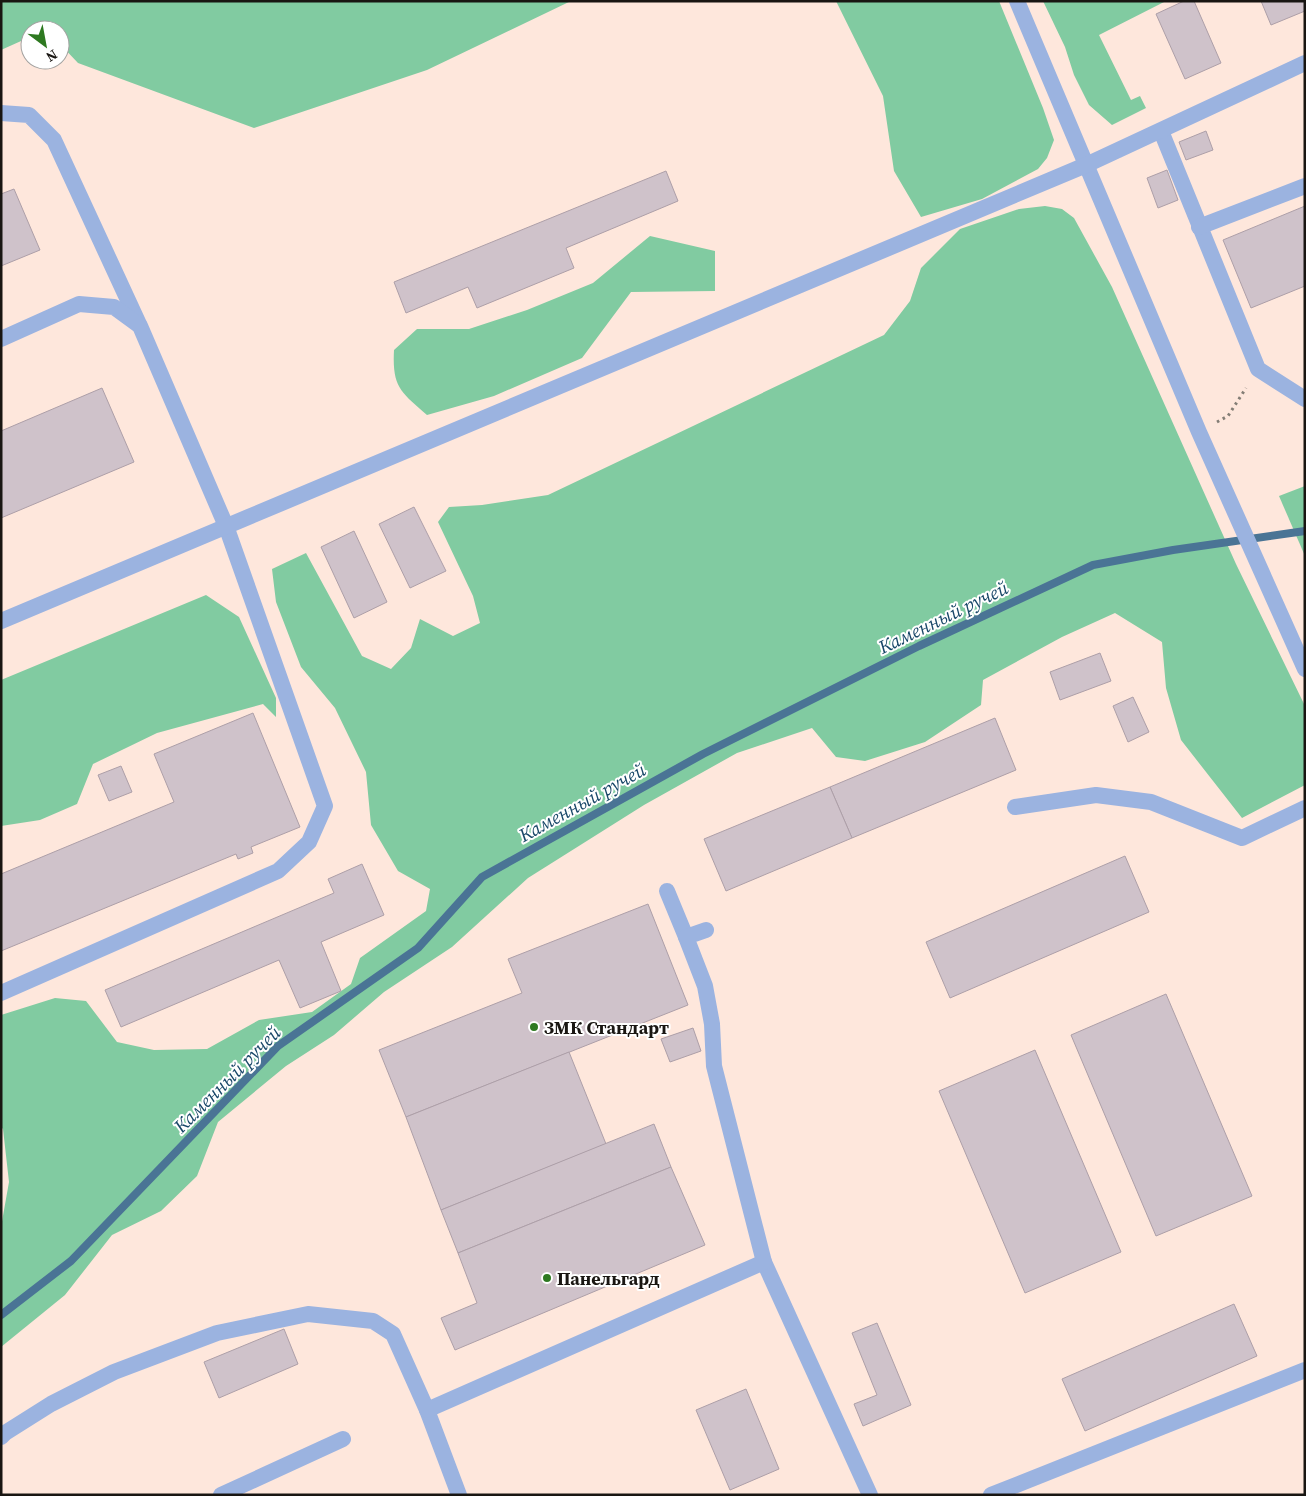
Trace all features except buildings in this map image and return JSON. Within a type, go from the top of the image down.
[{"type":"lane","points":[[1017,1],[1199,432],[1305,669]]},
{"type":"lane","points":[[1,621],[1086,165],[1305,63]]},
{"type":"lane","points":[[1,113],[29,115],[54,140],[140,326],[226,526],[325,806],[309,842],[278,870],[1,993]]},
{"type":"lane","points":[[1161,131],[1258,369],[1305,399]]},
{"type":"lane","points":[[1199,227],[1305,186]]},
{"type":"lane","points":[[1,339],[79,304],[114,307],[140,326]]},
{"type":"lane","points":[[1015,807],[1096,795],[1151,802],[1242,838],[1305,808]]},
{"type":"lane","points":[[667,891],[705,986],[712,1024],[714,1066],[764,1262],[870,1495]]},
{"type":"lane","points":[[686,937],[706,930]]},
{"type":"lane","points":[[427,1410],[764,1262]]},
{"type":"lane","points":[[1,1437],[52,1404],[114,1372],[217,1333],[308,1314],[373,1321],[393,1334],[427,1410],[459,1495]]},
{"type":"lane","points":[[991,1495],[1305,1370]]},
{"type":"lane","points":[[221,1495],[343,1439]]},
{"type":"path","points":[[1199,432],[1228,416],[1258,369]]},
{"type":"shaded area","points":[[1,1],[1305,1],[1305,1495],[1,1495]]},
{"type":"green space","points":[[1,1],[571,1],[427,70],[254,128],[78,63],[70,55],[70,20],[20,20],[20,41],[1,50]]},
{"type":"green space","points":[[836,1],[999,1],[1043,108],[1054,140],[1047,158],[1038,169],[982,199],[921,217],[894,171],[883,96]]},
{"type":"green space","points":[[1043,1],[1166,1],[1099,35],[1131,100],[1140,96],[1146,108],[1112,125],[1089,105],[1074,75],[1065,47]]},
{"type":"green space","points":[[1045,206],[1062,209],[1074,218],[1112,287],[1236,564],[1305,706],[1305,785],[1242,818],[1181,740],[1166,688],[1162,642],[1115,613],[1062,637],[983,680],[981,705],[925,742],[865,761],[836,757],[812,728],[737,753],[644,805],[528,878],[452,947],[384,992],[334,1035],[286,1066],[218,1122],[197,1176],[161,1211],[112,1235],[65,1295],[1,1347],[1,1227],[9,1182],[3,1129],[1,1127],[1,1015],[55,998],[86,1001],[117,1042],[154,1050],[207,1049],[259,1020],[312,1012],[351,984],[360,958],[426,911],[430,889],[398,871],[371,825],[366,772],[335,708],[301,667],[276,602],[272,569],[306,553],[362,656],[391,669],[411,648],[420,619],[453,636],[480,623],[473,596],[438,522],[449,507],[482,505],[548,495],[884,335],[910,301],[921,268],[960,229],[1019,209]]},
{"type":"green space","points":[[650,236],[715,251],[715,291],[631,292],[582,358],[494,396],[427,415],[400,388],[395,373],[394,350],[417,329],[469,329],[527,310],[593,283]]},
{"type":"green space","points":[[1305,486],[1305,556],[1279,496]]},
{"type":"green space","points":[[206,595],[239,617],[276,698],[276,717],[263,704],[157,733],[93,764],[77,804],[40,820],[1,826],[1,680]]},
{"type":"waterway","name":"Каменный ручей","points":[[1,1315],[71,1261],[278,1046],[418,948],[482,877],[703,754],[919,646],[1093,565],[1173,550],[1305,531]]},
{"type":"place","name":"ЗМК Стандарт","points":[[534,1027]]},
{"type":"place","name":"Панельгард","points":[[547,1278]]}]
